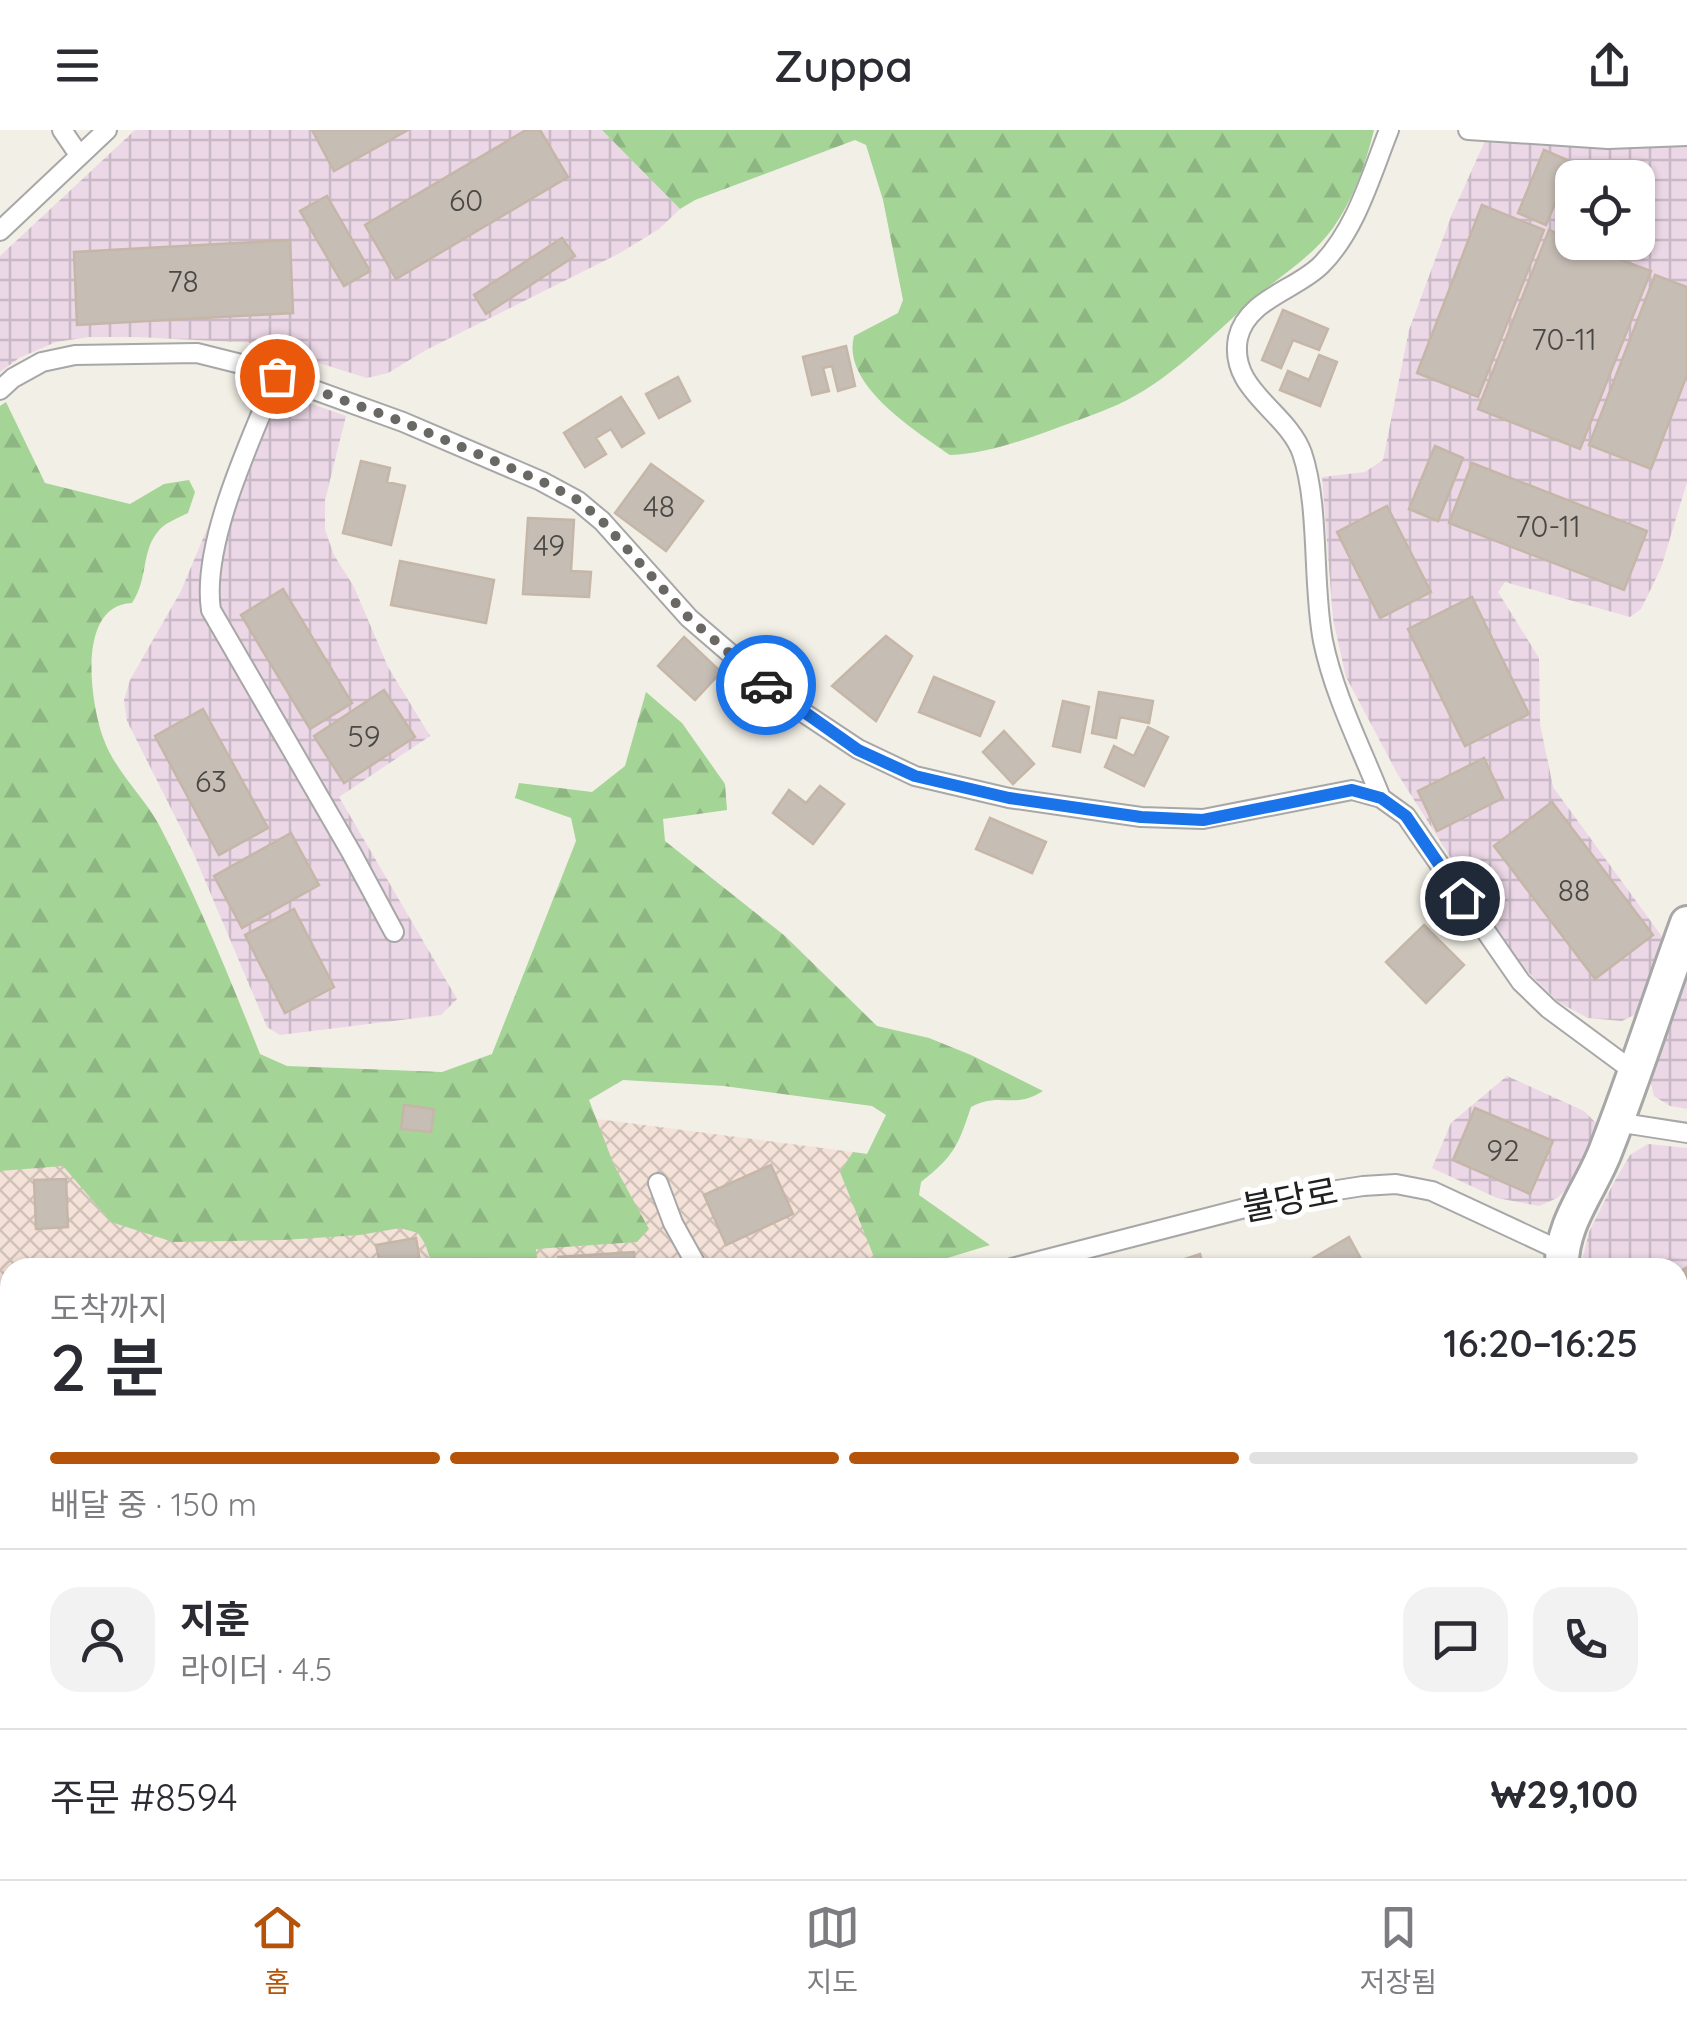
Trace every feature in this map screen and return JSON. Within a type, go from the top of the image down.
[{"type":"street","name":"불당로","points":[[1561,1258],[1616,1122],[1687,923]]},
{"type":"lane","points":[[62,130],[79,155]]},
{"type":"lane","points":[[0,232],[108,130]]},
{"type":"lane","points":[[1381,798],[1334,682],[1323,641],[1302,452],[1284,424],[1243,377],[1237,356],[1238,336],[1248,317],[1266,300],[1296,284],[1321,264],[1343,237],[1388,130]]},
{"type":"lane","points":[[1468,130],[1608,138],[1687,136]]},
{"type":"lane","points":[[0,390],[42,362],[76,355],[197,353],[277,376],[403,422],[578,500],[602,521],[689,618],[783,700],[858,750],[915,776],[1009,798],[1141,817],[1203,820],[1352,790],[1381,798],[1406,816],[1522,982],[1550,1010],[1634,1070]]},
{"type":"lane","points":[[277,376],[216,543],[208,588],[211,610],[394,932]]},
{"type":"lane","points":[[1616,1122],[1687,1133]]},
{"type":"lane","points":[[658,1183],[673,1223],[692,1258]]},
{"type":"lane","name":"불당로","points":[[1051,1258],[1280,1199],[1396,1184],[1432,1191],[1559,1258]]},
{"type":"shaded area","points":[[135,130],[602,130],[680,209],[659,229],[620,253],[388,373],[367,378],[255,343],[137,337],[56,342],[19,358],[0,372],[0,256]]},
{"type":"shaded area","points":[[1485,141],[1598,147],[1687,146],[1687,482],[1661,568],[1641,609],[1630,617],[1505,582],[1498,592],[1539,658],[1540,724],[1553,787],[1663,938],[1665,952],[1651,1000],[1622,1021],[1588,1018],[1558,1002],[1515,959],[1397,773],[1346,677],[1333,619],[1322,477],[1365,472],[1383,460],[1409,330],[1452,214]]},
{"type":"shaded area","points":[[261,386],[346,416],[325,500],[325,530],[388,667],[430,736],[339,797],[457,999],[441,1015],[280,1035],[267,1027],[193,852],[127,721],[124,700],[130,680],[181,591]]},
{"type":"shaded area","points":[[1687,971],[1687,1109],[1670,1106],[1654,1096],[1651,1083]]},
{"type":"shaded area","points":[[0,982],[232,1067],[403,1094],[853,1152],[888,1258],[0,1258]]},
{"type":"shaded area","points":[[1507,1076],[1584,1111],[1599,1126],[1573,1183],[1557,1198],[1539,1206],[1497,1198],[1432,1168],[1451,1123]]},
{"type":"shaded area","points":[[1648,1144],[1687,1148],[1687,1258],[1582,1258],[1589,1232],[1630,1155]]},
{"type":"green space","points":[[602,130],[1374,130],[1353,193],[1324,239],[1172,371],[1136,395],[1099,412],[1011,444],[950,455],[884,405],[859,372],[853,354],[854,336],[898,313],[903,300],[883,200],[866,145],[855,140],[680,209]]},
{"type":"green space","points":[[6,402],[45,483],[130,504],[164,484],[189,480],[195,492],[188,513],[163,526],[154,537],[132,603],[114,608],[102,620],[95,637],[92,681],[104,740],[172,851],[260,1054],[287,1066],[442,1072],[492,1054],[576,841],[571,818],[515,798],[519,783],[592,792],[625,766],[646,692],[682,723],[725,784],[727,810],[663,819],[665,841],[785,936],[877,1026],[929,1038],[1043,1091],[1024,1099],[990,1100],[971,1107],[954,1149],[921,1182],[919,1195],[990,1245],[947,1258],[874,1258],[840,1172],[853,1152],[867,1154],[886,1115],[872,1106],[724,1086],[623,1080],[589,1100],[614,1165],[649,1229],[637,1242],[536,1249],[537,1258],[430,1258],[418,1233],[400,1228],[283,1240],[173,1242],[111,1222],[63,1166],[0,1171],[0,406]]},
{"type":"building","points":[[312,130],[408,130],[334,171]]},
{"type":"building","points":[[526,130],[540,130],[568,177],[396,279],[365,225]]},
{"type":"building","points":[[1544,150],[1567,160],[1555,160],[1555,203],[1546,225],[1518,213]]},
{"type":"building","points":[[327,196],[370,271],[344,286],[300,211]]},
{"type":"building","points":[[1482,205],[1544,230],[1478,397],[1417,373]]},
{"type":"building","points":[[1549,230],[1555,233],[1555,260],[1621,260],[1651,271],[1580,449],[1478,409]]},
{"type":"building","points":[[562,238],[575,256],[486,314],[474,295]]},
{"type":"building","points":[[290,240],[293,313],[77,325],[74,252]]},
{"type":"building","points":[[1655,275],[1687,287],[1687,375],[1651,469],[1589,445]]},
{"type":"building","points":[[1283,310],[1328,329],[1319,350],[1293,340],[1281,368],[1262,360]]},
{"type":"building","points":[[846,346],[855,386],[838,391],[832,366],[823,368],[829,391],[812,395],[803,357]]},
{"type":"building","points":[[1319,355],[1337,362],[1320,406],[1280,390],[1288,371],[1309,380]]},
{"type":"building","points":[[678,377],[690,401],[659,418],[646,394]]},
{"type":"building","points":[[621,397],[644,433],[622,447],[611,429],[596,438],[606,454],[585,467],[564,433]]},
{"type":"building","points":[[1435,446],[1463,458],[1438,521],[1409,509]]},
{"type":"building","points":[[361,461],[390,468],[387,482],[405,486],[391,545],[343,533]]},
{"type":"building","points":[[1472,463],[1647,531],[1624,590],[1449,523]]},
{"type":"building","points":[[651,464],[703,501],[666,551],[615,513]]},
{"type":"building","points":[[1387,506],[1431,592],[1380,618],[1337,532]]},
{"type":"building","points":[[528,518],[574,520],[571,571],[591,572],[589,597],[523,594]]},
{"type":"building","points":[[400,561],[494,580],[486,623],[391,605]]},
{"type":"building","points":[[283,589],[352,703],[310,729],[241,615]]},
{"type":"building","points":[[1472,597],[1529,714],[1465,746],[1408,629]]},
{"type":"building","points":[[886,636],[912,656],[876,721],[832,686]]},
{"type":"building","points":[[684,637],[721,672],[695,700],[658,666]]},
{"type":"building","points":[[934,677],[994,702],[980,736],[919,712]]},
{"type":"building","points":[[384,690],[415,737],[344,783],[314,736]]},
{"type":"building","points":[[1099,692],[1153,701],[1149,723],[1120,717],[1116,738],[1092,733]]},
{"type":"building","points":[[1063,701],[1089,707],[1080,752],[1053,746]]},
{"type":"building","points":[[203,709],[268,828],[219,855],[155,736]]},
{"type":"building","points":[[1148,727],[1168,737],[1144,786],[1105,767],[1114,746],[1134,756]]},
{"type":"building","points":[[1004,731],[1034,764],[1013,784],[983,752]]},
{"type":"building","points":[[1484,758],[1503,798],[1437,831],[1418,791]]},
{"type":"building","points":[[820,786],[844,804],[813,844],[773,813],[789,790],[806,803]]},
{"type":"building","points":[[1552,802],[1653,935],[1595,979],[1494,846]]},
{"type":"building","points":[[990,818],[1046,842],[1032,873],[976,849]]},
{"type":"building","points":[[291,833],[319,885],[242,928],[214,876]]},
{"type":"building","points":[[294,909],[334,987],[285,1013],[245,935]]},
{"type":"building","points":[[1424,925],[1464,965],[1426,1003],[1386,962]]},
{"type":"building","points":[[404,1105],[434,1109],[431,1132],[401,1129]]},
{"type":"building","points":[[1475,1108],[1553,1141],[1530,1194],[1453,1160]]},
{"type":"building","points":[[771,1165],[793,1214],[726,1245],[704,1195]]},
{"type":"building","points":[[66,1179],[68,1227],[36,1229],[34,1180]]},
{"type":"building","points":[[1349,1237],[1361,1258],[1313,1258]]},
{"type":"building","points":[[416,1238],[419,1258],[379,1258],[376,1245]]},
{"type":"building","points":[[634,1252],[634,1258],[558,1258]]},
{"type":"way so far","points":[[277,376],[403,422],[578,500],[602,521],[689,618],[766,685]]},
{"type":"route","points":[[766,685],[858,750],[915,776],[1009,798],[1141,817],[1203,820],[1352,790],[1381,798],[1406,816],[1462,898]]}]
